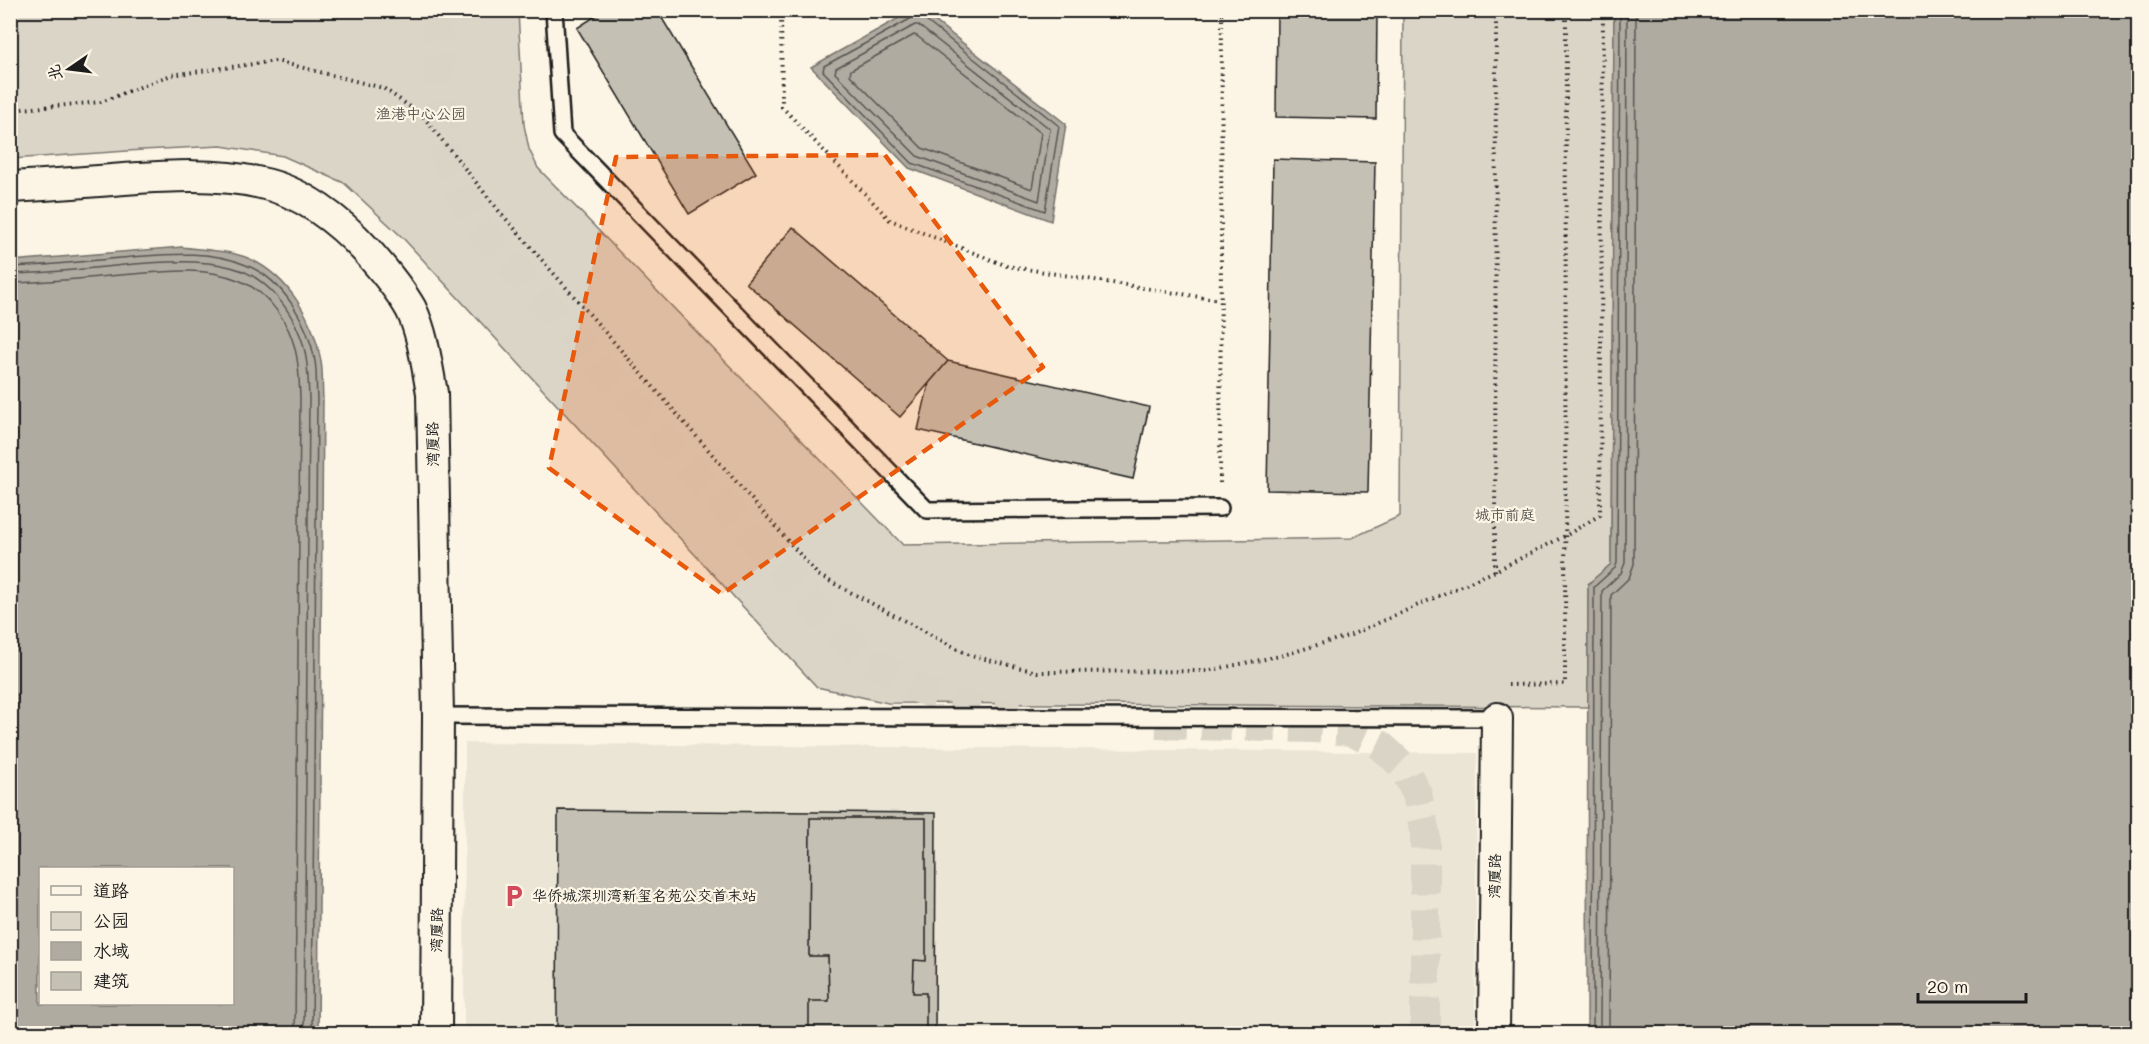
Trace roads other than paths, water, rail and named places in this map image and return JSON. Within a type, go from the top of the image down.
[{"type":"street","name":"湾厦路","points":[[10,187],[182,176],[220,177],[263,183],[301,198],[327,213],[355,238],[386,273],[411,310],[425,354],[432,393],[438,716],[436,1034]]},
{"type":"street","name":"湾厦路","points":[[1494,1034],[1497,717]]},
{"type":"lane","points":[[554,10],[562,134],[927,510],[1220,508]]},
{"type":"lane","points":[[438,716],[1497,717]]},
{"type":"water","points":[[913,10],[922,11],[1066,124],[1051,221],[909,168],[811,67]]},
{"type":"water","points":[[1614,11],[2138,11],[2138,1033],[1587,1033],[1588,584],[1611,564]]},
{"type":"water","points":[[182,247],[234,254],[264,267],[288,288],[298,301],[318,346],[322,370],[318,1033],[11,1033],[11,261]]},
{"type":"tunnel","points":[[437,10],[440,99],[446,161],[478,227],[824,619],[867,659],[917,688],[980,711],[1018,716]]},
{"type":"tunnel","points":[[1156,724],[1350,731],[1380,745],[1402,765],[1417,794],[1425,833],[1425,1034]]},
{"type":"place","name":"华侨城深圳湾新玺名苑公交首末站","points":[[514,896]]},
{"type":"park label","name":"渔港中心公园","points":[[421,114]]},
{"type":"park label","name":"城市前庭","points":[[1505,515]]}]
